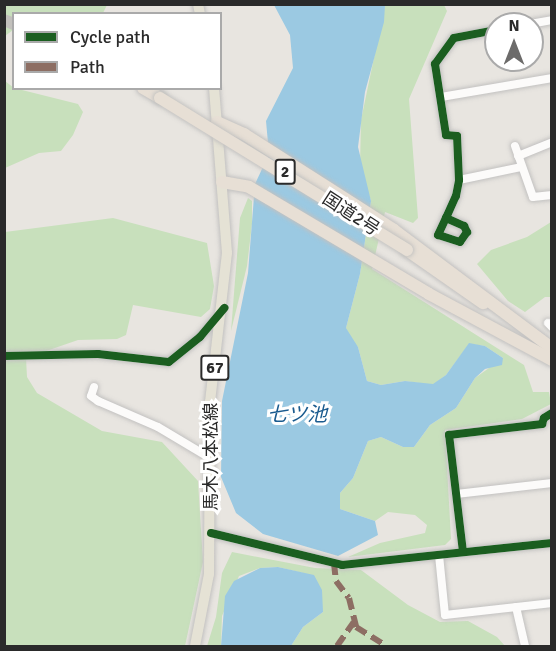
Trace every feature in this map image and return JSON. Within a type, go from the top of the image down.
[{"type":"highway","name":"国道2号","points":[[146,90],[407,250],[552,353]]},
{"type":"highway","points":[[217,122],[244,134],[394,230],[552,348]]},
{"type":"highway","points":[[222,182],[249,187],[401,276],[552,360]]},
{"type":"main road","name":"馬木八本松線","points":[[195,646],[210,574],[210,402],[224,308],[227,253],[214,90]]},
{"type":"street","points":[[446,218],[459,180],[458,136],[446,135],[435,64],[448,42],[484,33]]},
{"type":"street","points":[[441,97],[552,78]]},
{"type":"street","points":[[552,142],[517,151],[533,197],[552,195]]},
{"type":"street","points":[[459,180],[521,167]]},
{"type":"street","points":[[4,356],[98,354],[169,362],[200,337],[224,308]]},
{"type":"street","points":[[94,387],[91,396],[98,401],[158,428],[210,458]]},
{"type":"street","points":[[463,552],[449,435],[547,424],[543,418],[552,413]]},
{"type":"street","points":[[456,494],[552,483]]},
{"type":"street","points":[[211,533],[342,565],[552,543]]},
{"type":"street","points":[[439,555],[445,615],[552,603]]},
{"type":"street","points":[[516,607],[525,646]]},
{"type":"green space","points":[[5,4],[107,4],[104,12],[12,12],[12,31],[5,36]]},
{"type":"green space","points":[[385,5],[444,5],[447,11],[409,99],[418,218],[413,223],[385,212],[372,269],[524,365],[533,392],[549,392],[551,404],[522,419],[445,430],[451,539],[445,545],[348,557],[380,543],[425,533],[427,525],[415,515],[388,512],[375,521],[340,509],[340,493],[353,478],[368,441],[381,437],[403,447],[414,447],[430,425],[456,408],[475,378],[503,358],[485,346],[469,344],[446,375],[433,385],[405,381],[381,385],[367,381],[358,347],[348,337],[346,328],[360,274],[371,201],[360,166],[361,120]]},
{"type":"green space","points":[[5,81],[12,86],[12,90],[22,90],[78,104],[83,112],[73,135],[61,151],[39,153],[5,168]]},
{"type":"green space","points":[[248,198],[252,201],[252,224],[247,266],[231,331],[240,218]]},
{"type":"green space","points":[[113,218],[207,243],[214,286],[210,309],[201,317],[133,305],[126,335],[117,339],[78,340],[26,358],[27,377],[37,393],[102,431],[162,442],[198,481],[203,562],[185,646],[5,646],[5,232]]},
{"type":"green space","points":[[551,222],[551,297],[545,297],[525,312],[508,301],[477,264],[491,250],[527,237]]},
{"type":"green space","points":[[232,552],[315,568],[361,570],[408,605],[440,622],[468,621],[497,637],[505,646],[291,646],[303,627],[323,612],[303,573],[278,567],[260,568],[239,576],[222,616],[221,646],[207,646],[216,617],[222,573]]},
{"type":"water","name":"七ツ池","points":[[274,5],[385,5],[384,22],[365,92],[358,147],[371,201],[360,274],[346,328],[358,347],[367,381],[381,385],[405,381],[433,384],[446,375],[469,343],[485,346],[503,358],[502,365],[485,369],[475,378],[456,408],[430,425],[414,447],[403,447],[381,437],[368,441],[353,478],[340,493],[340,509],[375,521],[378,535],[338,556],[263,534],[236,513],[221,477],[222,401],[248,273],[255,184],[269,154],[266,121],[293,68],[290,35]]},
{"type":"water","points":[[278,567],[314,575],[322,590],[323,612],[303,627],[291,646],[221,646],[225,596],[234,581],[260,568]]},
{"type":"tunnel","points":[[4,20],[12,23]]},
{"type":"marked path","points":[[334,563],[336,581],[349,598],[356,627],[387,646]]},
{"type":"marked path","points":[[337,646],[354,622]]},
{"type":"cycle path","points":[[446,218],[464,226],[467,232],[460,242],[438,235],[456,196],[459,180],[457,136],[446,135],[435,64],[454,38],[484,32]]},
{"type":"cycle path","points":[[4,356],[98,354],[169,362],[200,337],[224,308]]},
{"type":"cycle path","points":[[463,552],[449,435],[542,424],[544,418],[552,413]]},
{"type":"cycle path","points":[[211,533],[342,565],[552,543]]}]
